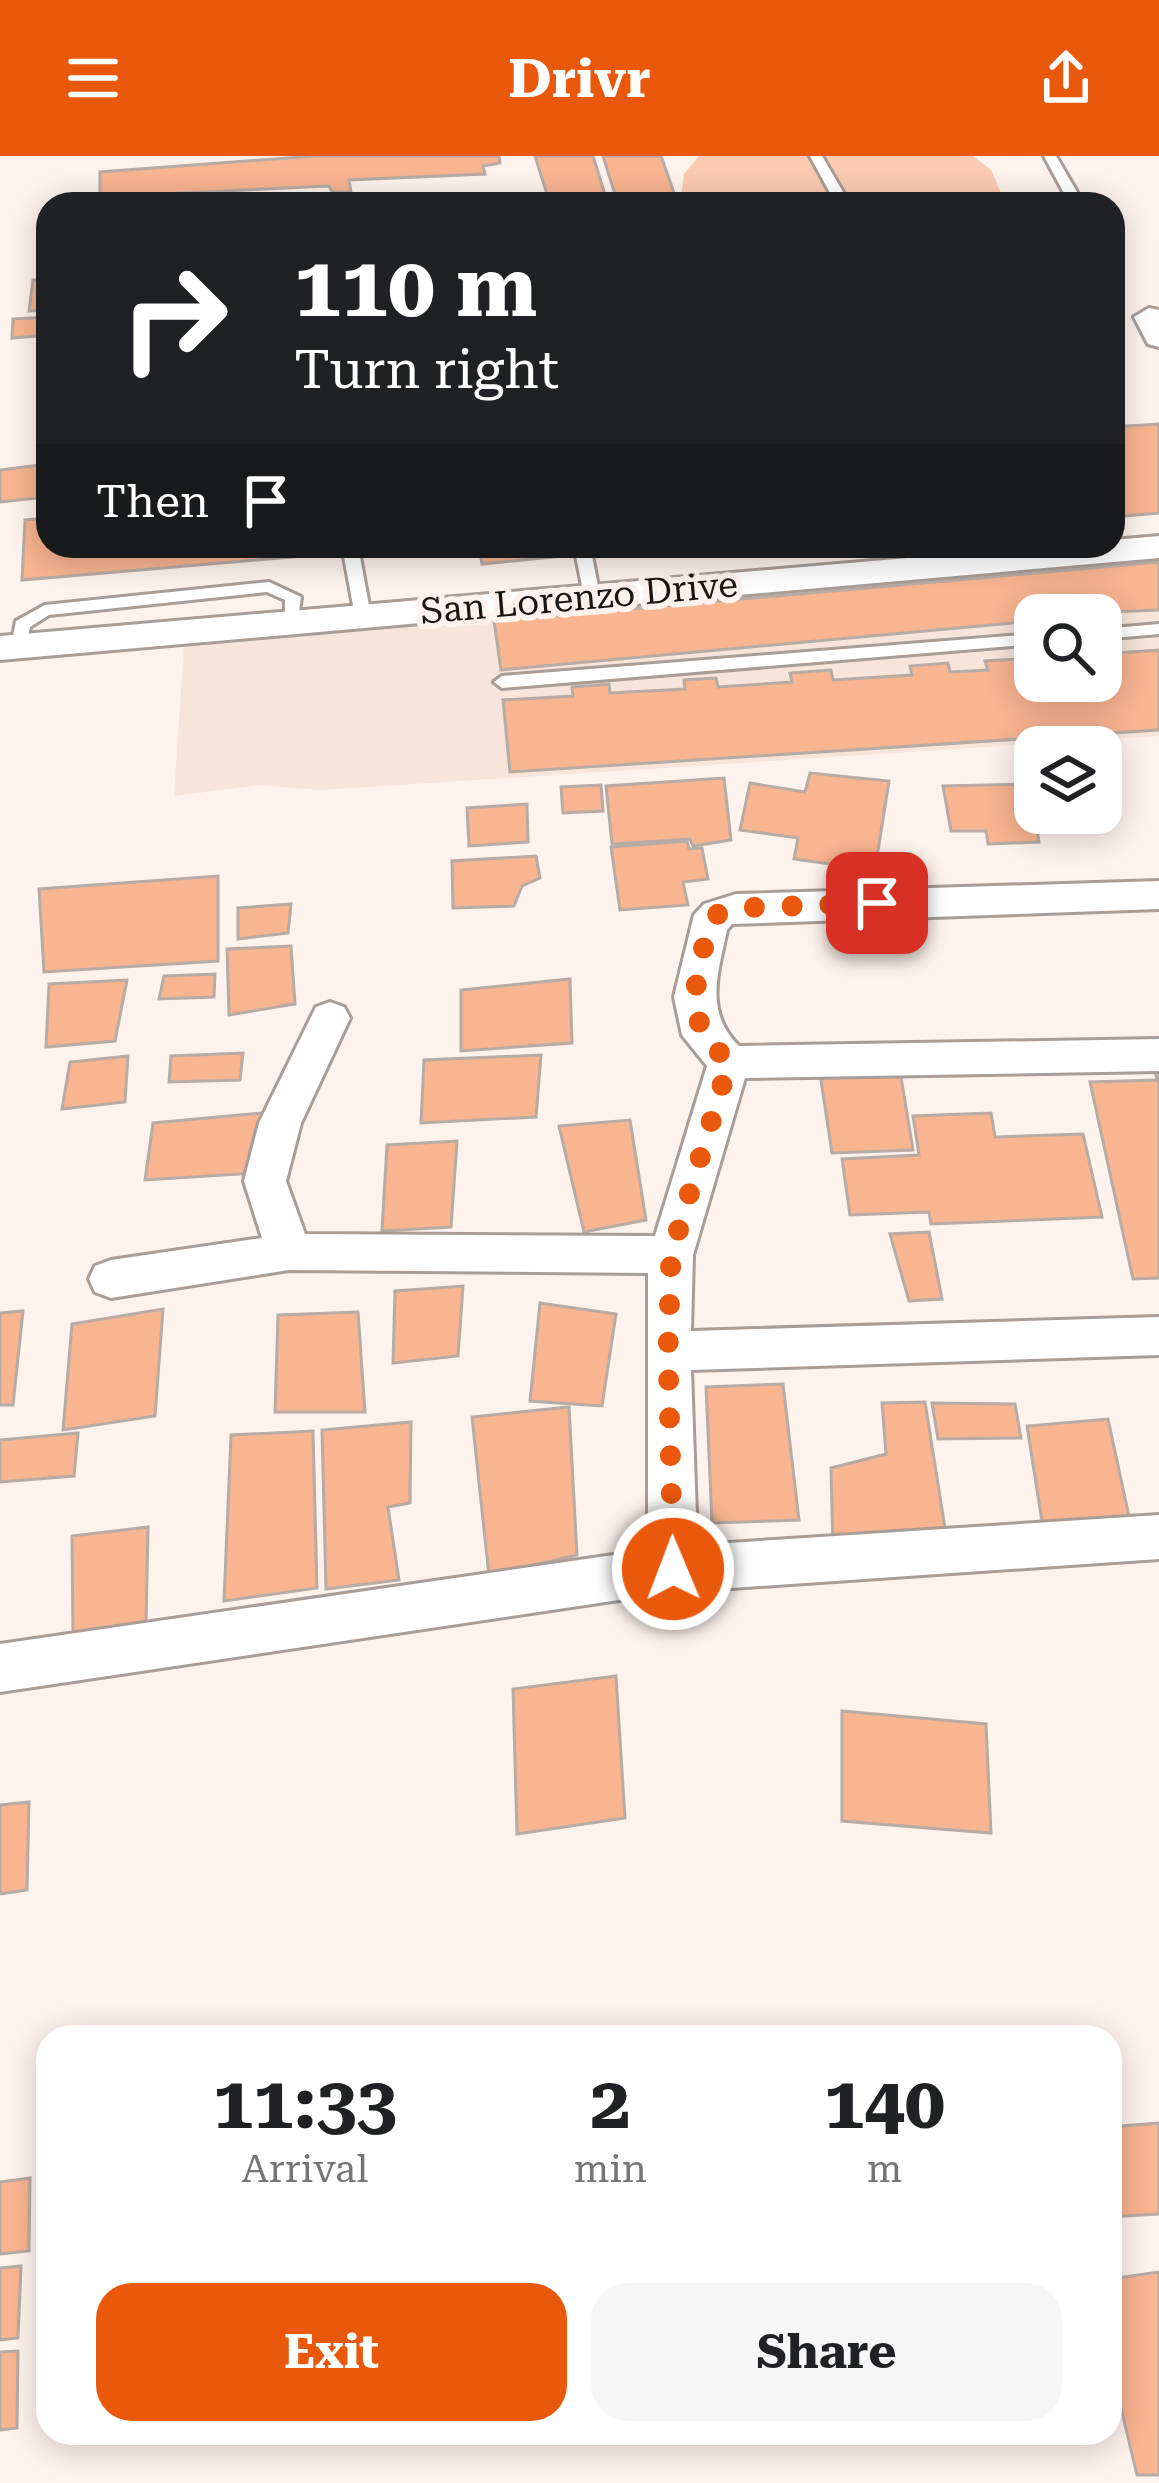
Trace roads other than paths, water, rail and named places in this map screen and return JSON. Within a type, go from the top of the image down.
[{"type":"street","name":"San Lorenzo Drive","points":[[1125,549],[1159,548]]},
{"type":"street","name":"San Lorenzo Drive","points":[[10,647],[960,558]]},
{"type":"street","points":[[1159,895],[736,908],[718,914],[708,925],[694,997],[702,1035],[729,1062],[1159,1055]]},
{"type":"street","points":[[289,1252],[265,1181],[280,1123],[330,1018]]},
{"type":"street","points":[[673,1569],[668,1351],[671,1255],[729,1062]]},
{"type":"street","points":[[111,1279],[289,1252],[671,1255]]},
{"type":"street","points":[[668,1351],[1159,1336]]},
{"type":"street","points":[[0,1668],[673,1569],[1159,1537]]},
{"type":"lane","points":[[816,156],[836,192]]},
{"type":"lane","points":[[1050,156],[1070,192]]},
{"type":"lane","points":[[352,558],[363,616]]},
{"type":"lane","points":[[584,558],[592,596]]},
{"type":"lane","points":[[1122,632],[1159,629]]},
{"type":"lane","points":[[502,682],[1014,641]]}]
